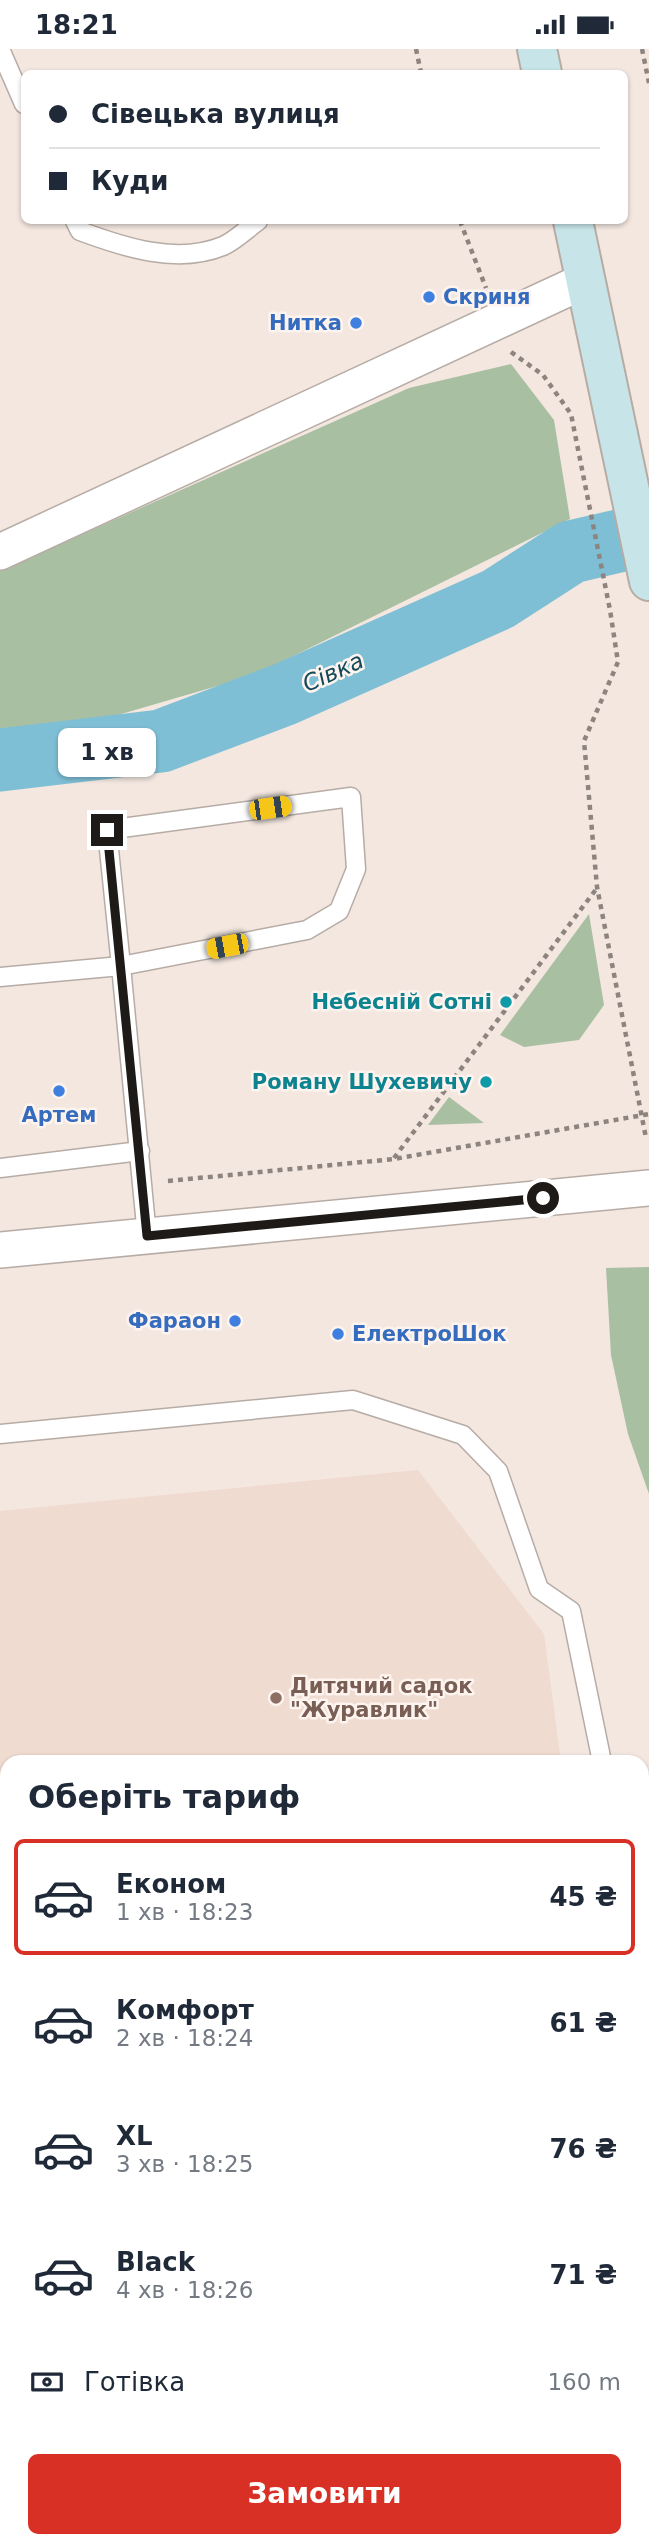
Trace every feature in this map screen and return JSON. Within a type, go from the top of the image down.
[{"type":"main road","points":[[537,49],[541,70]]},
{"type":"main road","points":[[574,224],[649,581]]},
{"type":"street","points":[[0,552],[586,280]]},
{"type":"street","points":[[0,1250],[649,1188]]},
{"type":"lane","points":[[1,49],[21,97]]},
{"type":"lane","points":[[76,224],[80,231],[124,247],[173,254],[223,246],[254,224]]},
{"type":"lane","points":[[0,977],[121,966],[307,930],[339,911],[356,869],[351,797],[107,830],[121,966],[140,1151],[147,1236]]},
{"type":"lane","points":[[0,1168],[140,1151]]},
{"type":"lane","points":[[0,1434],[353,1400],[463,1435],[498,1471],[539,1588],[572,1611],[602,1755]]},
{"type":"path","points":[[416,49],[420,70]]},
{"type":"path","points":[[642,49],[649,83]]},
{"type":"path","points":[[461,224],[513,356],[542,375],[571,414],[618,662],[584,741],[597,887],[646,1138]]},
{"type":"path","points":[[394,1159],[597,887]]},
{"type":"path","points":[[142,1184],[394,1159],[649,1114]]},
{"type":"shaded area","name":"Дитячий садок \"Журавлик\"","points":[[418,1470],[544,1634],[560,1755],[0,1755],[0,1511]]},
{"type":"green space","points":[[511,364],[554,420],[570,519],[255,675],[111,717],[0,732],[0,571],[409,388]]},
{"type":"green space","points":[[589,914],[604,1005],[579,1040],[524,1047],[500,1035]]},
{"type":"green space","points":[[449,1097],[484,1123],[428,1125]]},
{"type":"green space","points":[[649,1267],[649,1494],[628,1434],[611,1355],[606,1268]]},
{"type":"waterway","name":"Сівка","points":[[0,760],[161,741],[285,694],[498,599],[571,552],[649,534]]},
{"type":"place","name":"Скриня","points":[[429,297]]},
{"type":"place","name":"Нитка","points":[[356,323]]},
{"type":"place","name":"Небесній Сотні","points":[[506,1002]]},
{"type":"place","name":"Роману Шухевичу","points":[[486,1082]]},
{"type":"place","name":"Артем","points":[[59,1091]]},
{"type":"place","name":"Фараон","points":[[235,1321]]},
{"type":"place","name":"ЕлектроШок","points":[[338,1334]]},
{"type":"place","name":"Дитячий садок \"Журавлик\"","points":[[276,1698]]},
{"type":"route","points":[[107,830],[147,1236],[543,1198]]}]
